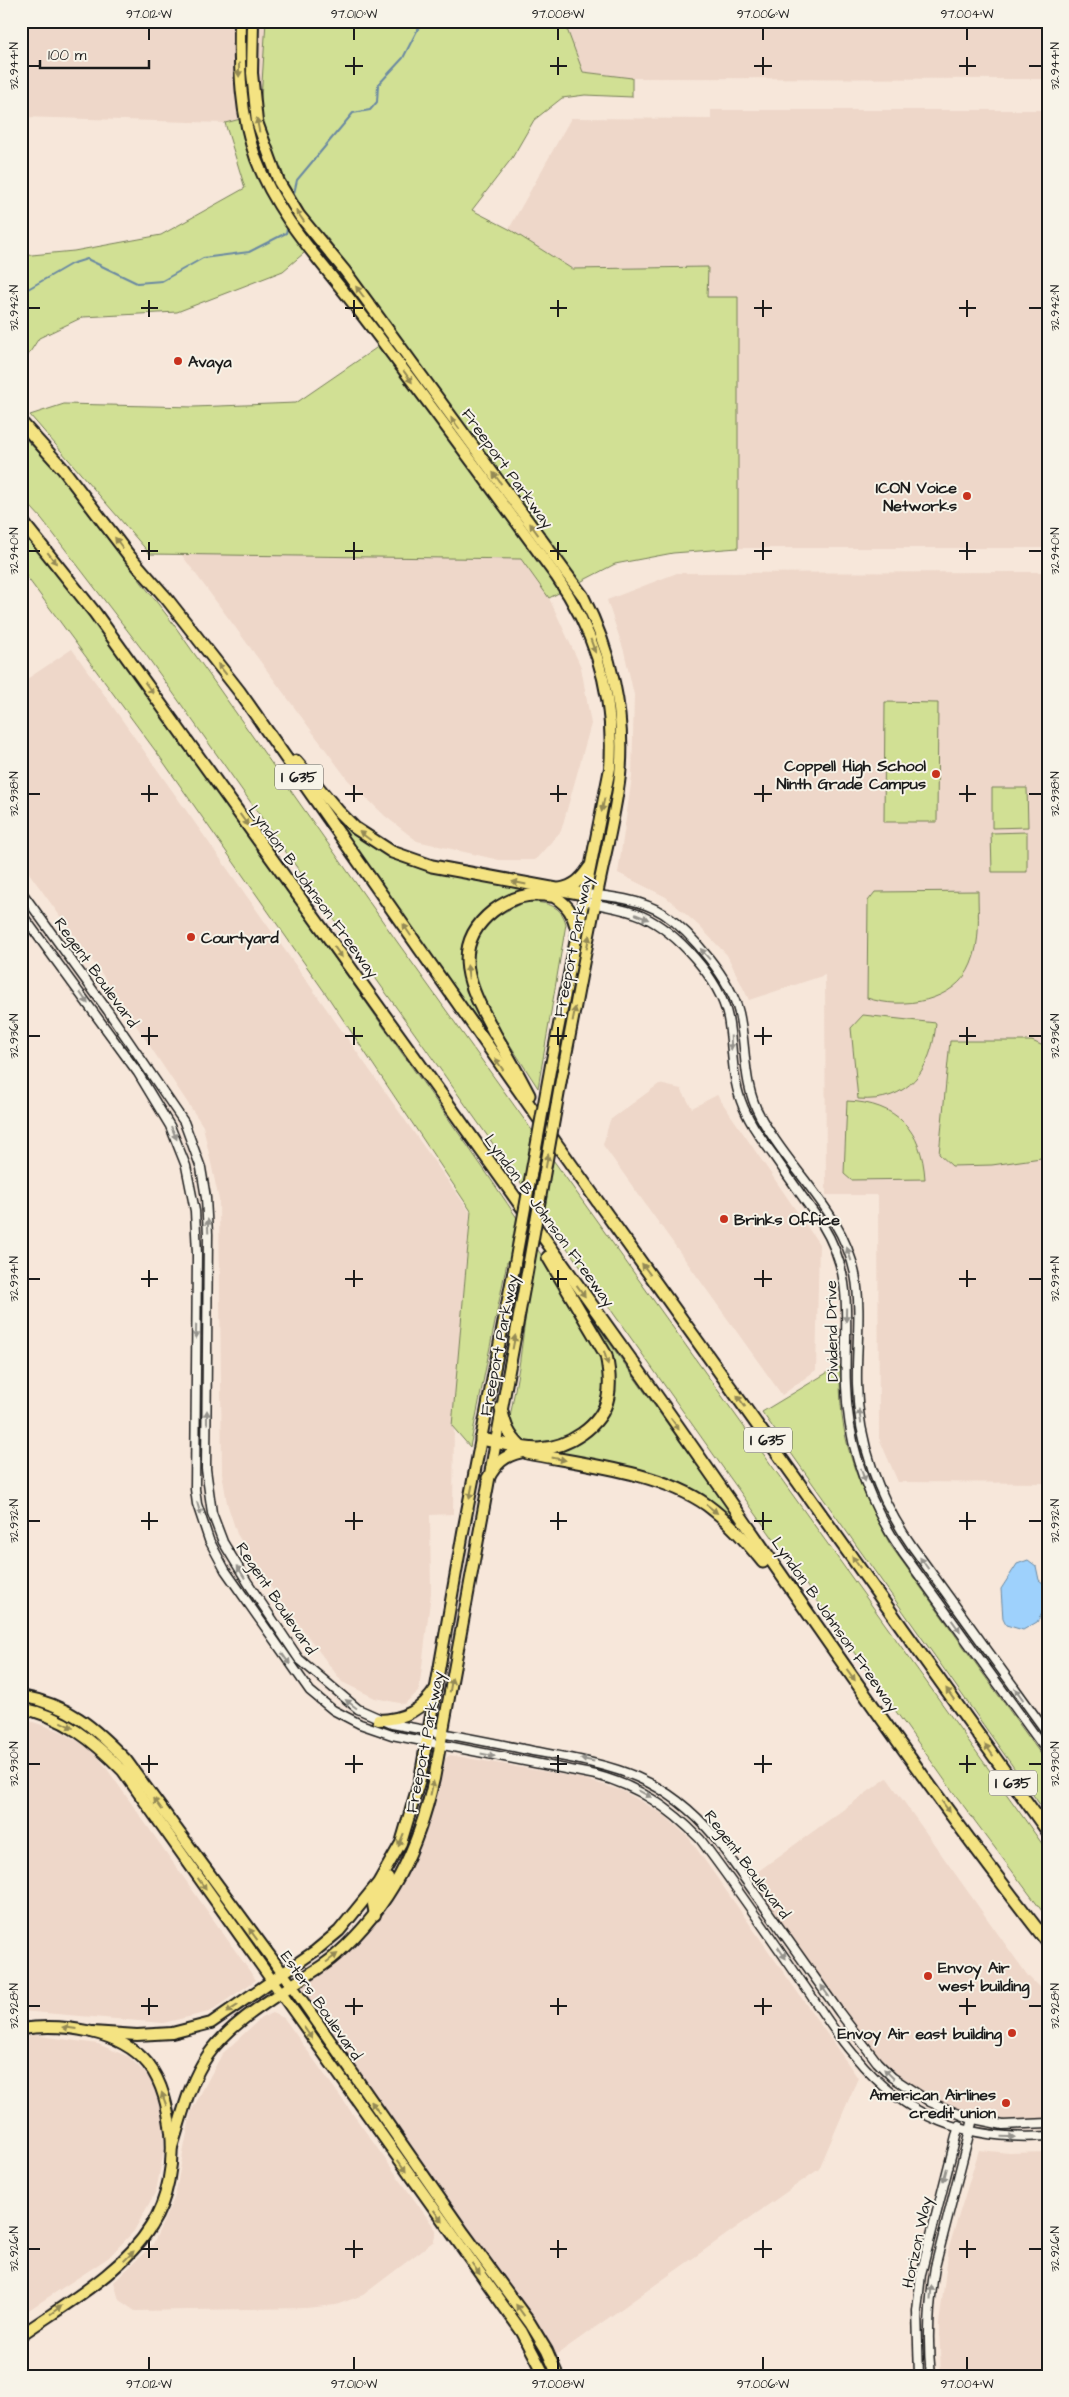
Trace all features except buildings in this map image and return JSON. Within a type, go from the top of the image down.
[{"type":"highway","name":"I 635","points":[[21,422],[63,469],[130,557],[167,599],[239,691],[558,1146],[1048,1832]]},
{"type":"highway","name":"Lyndon B Johnson Freeway","points":[[21,520],[95,613],[632,1361],[822,1636],[1003,1886],[1048,1943]]},
{"type":"highway","points":[[239,691],[339,812],[373,842],[392,852],[432,866],[555,894],[583,898]]},
{"type":"highway","points":[[558,1146],[478,1003],[467,968],[468,955],[473,937],[483,920],[492,912],[513,899],[525,895],[555,894],[571,887],[581,880],[589,868]]},
{"type":"highway","points":[[555,894],[573,913],[577,930]]},
{"type":"highway","points":[[471,1138],[596,1335],[606,1355],[610,1373],[607,1399],[602,1411],[586,1430],[571,1440],[556,1446],[521,1449],[507,1455],[496,1464],[488,1478]]},
{"type":"highway","points":[[501,1408],[505,1425],[521,1449]]},
{"type":"highway","points":[[480,1442],[521,1449],[659,1481],[706,1504],[738,1530],[822,1636]]},
{"type":"main road","name":"Freeport Parkway","points":[[172,2147],[194,2080],[208,2055],[236,2024],[335,1956],[375,1915],[403,1870],[421,1830],[440,1746],[561,1080],[620,774],[614,679],[592,612],[583,596],[286,220],[272,197],[251,144],[242,104],[240,21]]},
{"type":"main road","name":"Freeport Parkway","points":[[253,21],[254,102],[259,132],[279,182],[299,215],[389,330],[480,465]]},
{"type":"main road","points":[[379,336],[389,330]]},
{"type":"main road","name":"Freeport Parkway","points":[[92,2032],[156,2035],[188,2031],[212,2023],[339,1931],[360,1907],[401,1843],[414,1807],[427,1743],[461,1541],[616,734]]},
{"type":"main road","points":[[378,1720],[403,1718],[414,1712],[422,1706],[438,1685]]},
{"type":"main road","name":"Esters Boulevard","points":[[21,1696],[54,1703],[78,1715],[125,1758],[292,1986],[538,2337],[558,2376]]},
{"type":"main road","name":"Esters Boulevard","points":[[21,1708],[45,1714],[73,1728],[103,1750],[123,1771],[528,2344],[545,2376]]},
{"type":"main road","points":[[375,1915],[373,1904],[389,1876],[390,1862]]},
{"type":"main road","points":[[21,2029],[60,2027],[92,2032],[129,2048],[149,2066],[158,2081],[168,2109],[172,2147],[170,2177],[153,2224],[130,2254],[115,2268],[21,2335]]},
{"type":"main road","points":[[528,2344],[538,2337]]},
{"type":"street","name":"Regent Boulevard","points":[[21,892],[66,952],[184,1122],[201,1168],[206,1198],[208,1234],[206,1469],[212,1513],[217,1528],[248,1583],[299,1659],[341,1697],[378,1720],[602,1764],[631,1773],[666,1792],[702,1822],[715,1837],[877,2062],[900,2084],[961,2116],[1003,2124],[1048,2123]]},
{"type":"street","name":"Dividend Drive","points":[[583,898],[596,900],[659,925],[687,950],[701,966],[722,999],[728,1015],[732,1060],[741,1101],[751,1124],[833,1241],[844,1277],[847,1298],[846,1385],[848,1414],[854,1444],[873,1502],[892,1537],[1048,1753]]},
{"type":"street","name":"Dividend Drive","points":[[596,900],[619,898],[664,914],[695,942],[710,959],[732,994],[738,1012],[743,1058],[751,1099],[761,1118],[843,1236],[855,1274],[858,1297],[857,1385],[859,1412],[864,1442],[883,1498],[896,1523],[1048,1734]]},
{"type":"street","name":"Regent Boulevard","points":[[21,913],[56,958],[152,1096],[170,1126],[186,1166],[195,1211],[197,1254],[195,1489],[202,1521],[215,1553],[283,1656],[310,1691],[330,1708],[360,1724],[392,1735],[610,1779],[643,1793],[668,1810],[700,1839],[854,2056],[880,2083],[902,2102],[922,2113],[969,2132],[1000,2137],[1048,2136]]},
{"type":"street","points":[[56,958],[66,952]]},
{"type":"street","points":[[741,1101],[751,1099]]},
{"type":"street","points":[[792,1182],[801,1175]]},
{"type":"street","points":[[999,1685],[1008,1679]]},
{"type":"street","name":"Horizon Way","points":[[918,2376],[917,2311],[925,2252],[961,2116]]},
{"type":"street","name":"Horizon Way","points":[[931,2376],[930,2311],[935,2267],[973,2119]]},
{"type":"street","points":[[917,2311],[930,2311]]},
{"type":"shaded area","points":[[21,21],[266,21],[260,114],[225,123],[21,117]]},
{"type":"shaded area","points":[[564,21],[1048,21],[1048,79],[632,78],[583,72]]},
{"type":"shaded area","points":[[711,110],[1048,110],[1048,548],[738,548],[738,297],[707,297],[708,267],[572,269],[509,229],[571,118],[711,119]]},
{"type":"shaded area","points":[[181,554],[521,559],[549,598],[581,667],[591,724],[561,831],[535,860],[499,860],[417,841],[385,816],[348,780]]},
{"type":"shaded area","points":[[1048,572],[1048,1483],[898,1482],[879,1438],[878,1195],[826,1195],[825,975],[749,1000],[727,955],[698,925],[666,897],[618,873],[632,777],[634,695],[624,651],[607,600],[677,573]]},
{"type":"shaded area","points":[[72,649],[470,1212],[454,1421],[453,1514],[430,1515],[431,1593],[419,1691],[404,1704],[375,1698],[342,1682],[270,1586],[237,1534],[227,1503],[222,1473],[219,1200],[203,1126],[102,974],[21,862],[21,683]]},
{"type":"shaded area","points":[[659,1084],[681,1089],[692,1108],[717,1095],[819,1244],[816,1370],[782,1395],[603,1145],[610,1120]]},
{"type":"shaded area","points":[[21,1718],[60,1731],[86,1746],[100,1759],[256,1980],[209,2012],[163,2023],[21,2011]]},
{"type":"shaded area","points":[[450,1755],[581,1778],[623,1791],[663,1814],[689,1838],[858,2078],[819,2169],[556,2355],[408,2144],[325,2030],[300,1990],[370,1930],[397,1893],[420,1849],[443,1760]]},
{"type":"shaded area","points":[[887,1778],[1028,1976],[1048,1996],[1048,2123],[1015,2125],[961,2116],[892,2077],[746,1880]]},
{"type":"shaded area","points":[[273,2013],[284,2018],[436,2230],[434,2241],[363,2295],[336,2305],[306,2308],[135,2311],[119,2300],[114,2282],[153,2244],[175,2196],[191,2112],[222,2054],[261,2018]]},
{"type":"shaded area","points":[[34,2035],[98,2044],[129,2057],[150,2078],[163,2114],[164,2150],[156,2191],[134,2231],[108,2258],[21,2315],[21,2039]]},
{"type":"shaded area","points":[[979,2150],[1009,2153],[1048,2152],[1048,2376],[941,2376],[939,2324],[949,2247]]},
{"type":"green space","points":[[266,21],[564,21],[583,72],[632,78],[632,97],[585,95],[562,98],[534,120],[512,158],[472,210],[509,229],[572,269],[708,267],[707,297],[738,297],[738,548],[673,553],[615,564],[549,598],[521,559],[150,554],[30,415],[64,404],[194,407],[296,403],[398,333],[325,235],[283,271],[177,312],[83,317],[39,338],[25,360],[21,356],[21,256],[74,251],[161,235],[245,188],[225,123],[260,114]]},
{"type":"green space","points":[[21,434],[55,470],[172,622],[398,943],[1048,1852],[1048,1919],[951,1789],[144,652],[42,519],[21,496]]},
{"type":"green space","points":[[21,529],[99,629],[269,866],[447,1116],[565,1292],[591,1338],[604,1369],[601,1397],[595,1410],[586,1422],[575,1431],[544,1442],[533,1442],[519,1437],[509,1423],[519,1367],[532,1267],[507,1262],[470,1447],[452,1426],[471,1211],[326,994],[160,757],[21,569]]},
{"type":"green space","points":[[885,702],[938,703],[937,822],[884,822]]},
{"type":"green space","points":[[992,788],[1027,788],[1028,827],[992,828]]},
{"type":"green space","points":[[336,814],[363,840],[393,859],[428,870],[543,891],[503,900],[463,954],[462,970],[466,991],[482,1019],[479,1021],[333,816]]},
{"type":"green space","points":[[1027,832],[1027,872],[992,872],[991,833]]},
{"type":"green space","points":[[978,891],[976,946],[971,964],[964,977],[941,995],[926,1000],[896,1003],[881,1002],[867,998],[868,901],[875,892]]},
{"type":"green space","points":[[524,902],[544,903],[556,908],[564,917],[566,924],[538,1088],[479,997],[472,961],[475,942],[482,930],[495,917]]},
{"type":"green space","points":[[863,1015],[936,1023],[934,1040],[929,1055],[915,1080],[904,1089],[876,1099],[858,1099],[851,1028]]},
{"type":"green space","points":[[950,1041],[1032,1041],[1048,1048],[1048,1157],[992,1165],[952,1166],[939,1154]]},
{"type":"green space","points":[[847,1101],[880,1107],[904,1122],[919,1146],[925,1179],[851,1180],[844,1174]]},
{"type":"green space","points":[[596,1324],[741,1527],[739,1528],[705,1498],[544,1454],[578,1440],[612,1389],[593,1326]]},
{"type":"green space","points":[[840,1365],[841,1403],[845,1433],[854,1467],[874,1515],[891,1546],[1048,1764],[1048,1816],[762,1412]]},
{"type":"water","points":[[1028,1560],[1036,1566],[1039,1580],[1048,1587],[1048,1603],[1037,1622],[1023,1630],[1006,1625],[1003,1619],[1001,1589],[1017,1564]]},
{"type":"waterway","points":[[293,198],[297,180],[353,113],[370,110],[377,102],[378,85],[403,58],[422,21]]},
{"type":"waterway","points":[[21,293],[71,264],[87,259],[137,283],[162,281],[203,258],[249,252],[286,233],[288,225]]},
{"type":"place","name":"Avaya","points":[[178,361]]},
{"type":"place","name":"ICON Voice Networks","points":[[967,496]]},
{"type":"place","name":"Coppell High School Ninth Grade Campus","points":[[936,774]]},
{"type":"place","name":"Courtyard","points":[[191,937]]},
{"type":"place","name":"Brinks Office","points":[[724,1219]]},
{"type":"place","name":"Envoy Air west building","points":[[928,1976]]},
{"type":"place","name":"Envoy Air east building","points":[[1012,2033]]},
{"type":"place","name":"American Airlines credit union","points":[[1006,2103]]}]
